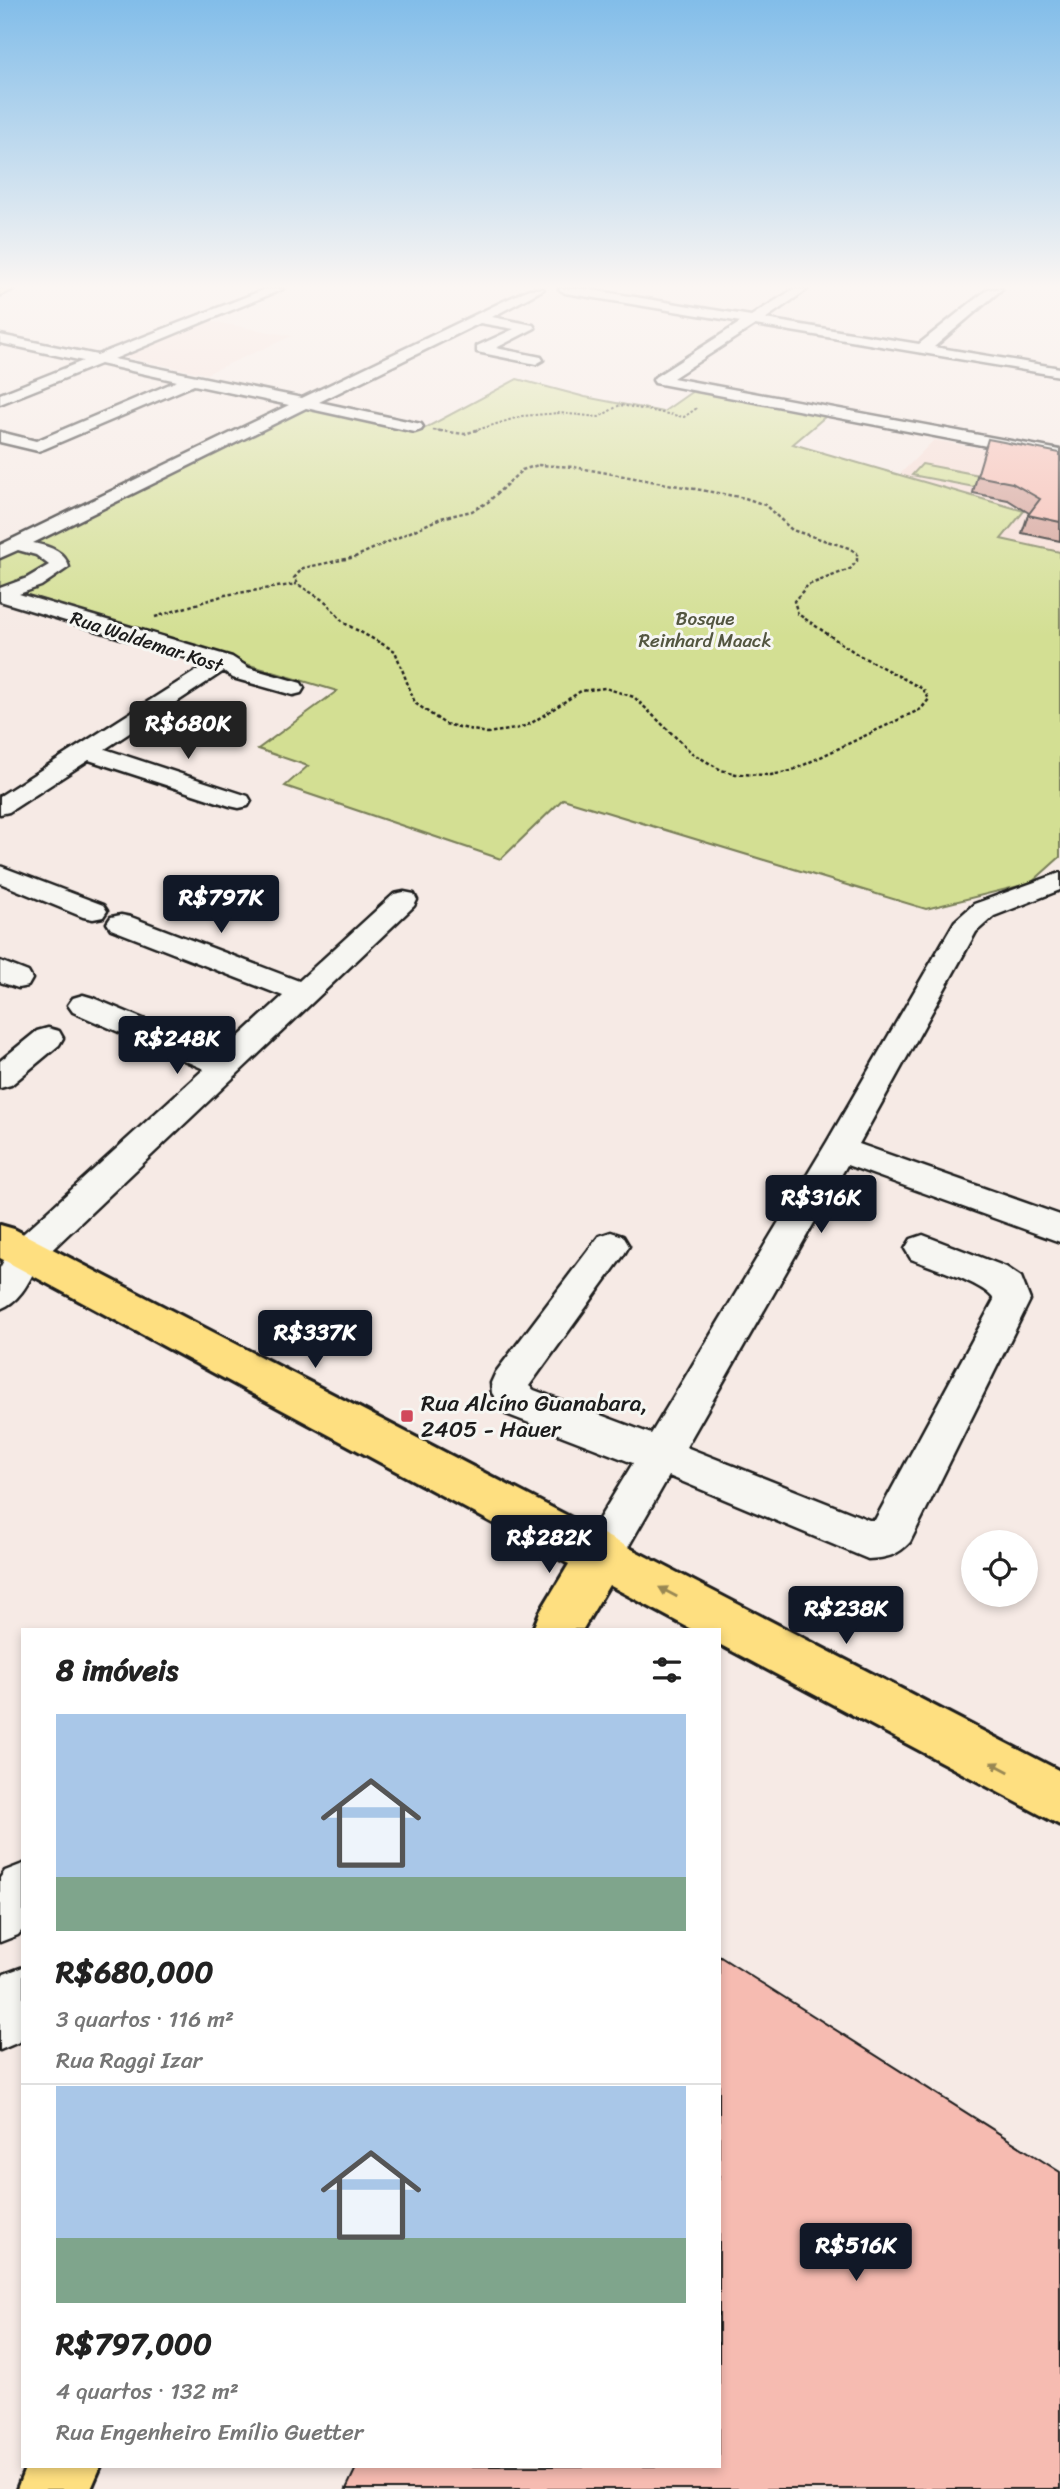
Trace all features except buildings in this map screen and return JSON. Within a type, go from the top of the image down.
[{"type":"main road","points":[[12,1247],[1060,1799]]},
{"type":"main road","points":[[558,1628],[600,1556]]},
{"type":"main road","points":[[52,2489],[65,2468]]},
{"type":"street","points":[[0,437],[38,446],[133,405]]},
{"type":"street","points":[[8,548],[299,405]]},
{"type":"street","points":[[313,405],[415,427]]},
{"type":"street","points":[[793,405],[1059,453]]},
{"type":"street","points":[[0,595],[41,578],[59,567],[58,561],[43,551],[8,548]]},
{"type":"street","name":"Rua Waldemar Kost","points":[[0,595],[224,662],[242,673],[293,688]]},
{"type":"street","points":[[0,807],[224,662]]},
{"type":"street","points":[[87,751],[239,801]]},
{"type":"street","points":[[0,874],[93,911]]},
{"type":"street","points":[[600,1556],[839,1150],[965,927],[984,910],[1060,881]]},
{"type":"street","points":[[1026,894],[1060,905]]},
{"type":"street","points":[[0,1294],[14,1276],[12,1247],[226,1066],[404,900]]},
{"type":"street","points":[[121,923],[303,994]]},
{"type":"street","points":[[83,1005],[226,1066]]},
{"type":"street","points":[[0,1077],[48,1038]]},
{"type":"street","points":[[839,1150],[1060,1229]]},
{"type":"street","points":[[611,1246],[510,1383],[511,1393],[520,1402],[661,1455],[868,1539],[885,1539],[895,1528],[1012,1300],[1008,1287],[993,1277],[923,1249]]},
{"type":"street","points":[[0,1917],[21,1891]]},
{"type":"street","points":[[0,2023],[21,1996]]},
{"type":"path","points":[[415,427],[466,434],[523,416],[559,413],[599,418],[620,405]]},
{"type":"path","points":[[621,405],[684,417],[701,405]]},
{"type":"path","points":[[84,620],[124,625],[247,590],[297,584],[323,598],[341,621],[396,651],[417,707],[435,720],[476,734],[500,733],[530,724],[575,692],[596,688],[619,691],[637,698],[679,742],[704,762],[721,771],[744,777],[768,777],[791,771],[921,709],[929,699],[923,689],[857,654],[798,614],[794,601],[808,585],[850,569],[857,561],[857,553],[844,543],[793,531],[762,503],[592,470],[558,465],[522,470],[488,502],[472,511],[441,518],[355,557],[303,568],[294,578],[297,584]]},
{"type":"shaded area","points":[[934,440],[1060,463],[1060,552],[1001,539],[1023,511],[899,475]]},
{"type":"green space","name":"Bosque Reinhard Maack","points":[[468,405],[627,405],[663,412],[673,405],[768,405],[826,416],[793,444],[1024,511],[1001,539],[1060,552],[1060,857],[1031,883],[926,909],[563,799],[501,859],[285,786],[308,766],[258,749],[337,691],[0,591],[0,557],[305,408],[418,432]]},
{"type":"green space","points":[[922,464],[984,476],[974,487],[912,475]]},
{"type":"place","name":"Rua Alcíno Guanabara, 2405 - Hauer","points":[[407,1416]]}]
